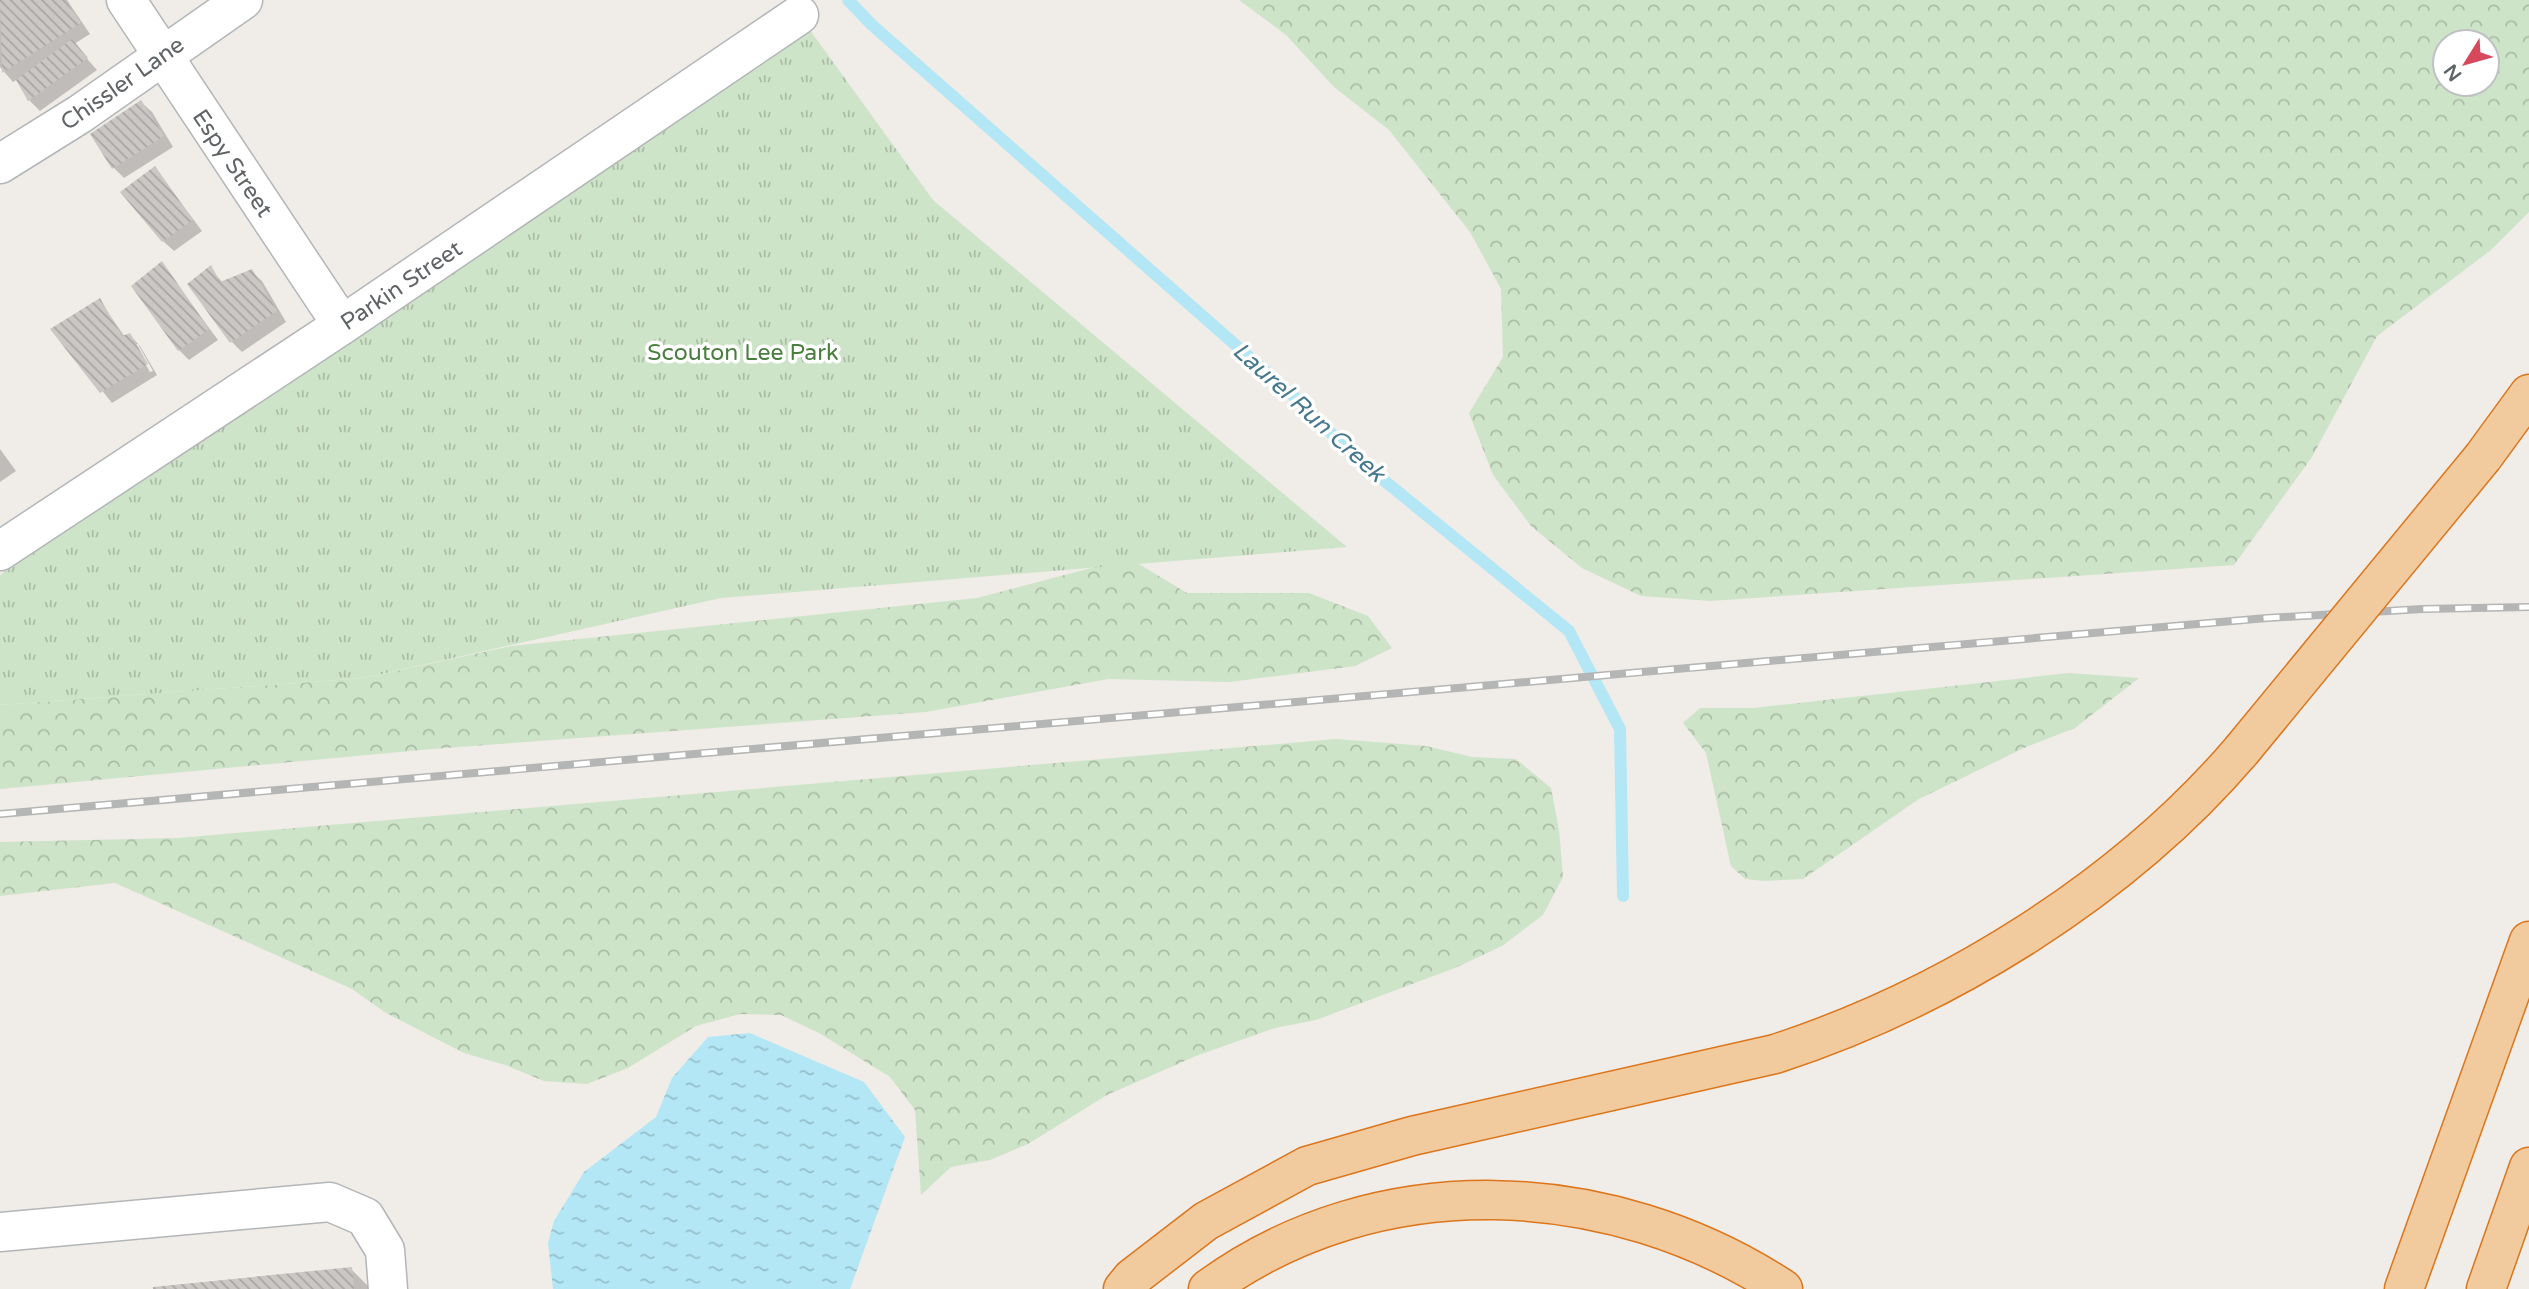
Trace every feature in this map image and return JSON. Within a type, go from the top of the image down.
[{"type":"highway","points":[[1124,1289],[1132,1278],[1206,1221],[1307,1166],[1412,1136],[1775,1054],[1825,1038],[1912,998],[1979,962],[2098,886],[2207,790],[2483,457],[2529,394]]},
{"type":"highway","points":[[2404,1289],[2529,941]]},
{"type":"highway","points":[[2486,1289],[2529,1167]]},
{"type":"highway","points":[[1208,1289],[1242,1264],[1338,1223],[1442,1200],[1503,1199],[1559,1202],[1681,1235],[1756,1272],[1783,1289]]},
{"type":"street","name":"Espy Street","points":[[126,0],[342,325]]},
{"type":"street","name":"Chissler Lane","points":[[0,164],[163,57],[243,0]]},
{"type":"street","name":"Parkin Street","points":[[0,551],[342,325],[799,15]]},
{"type":"street","points":[[0,1232],[330,1202],[365,1217],[385,1250],[388,1289]]},
{"type":"green space","points":[[1239,0],[2529,0],[2529,212],[2491,250],[2377,336],[2312,457],[2234,565],[1710,601],[1641,596],[1582,568],[1531,526],[1493,475],[1469,413],[1503,357],[1501,289],[1470,232],[1389,130],[1334,87],[1286,35]]},
{"type":"green space","name":"Scouton Lee Park","points":[[799,15],[933,200],[1347,547],[721,598],[364,678],[0,705],[0,575]]},
{"type":"green space","points":[[1129,558],[1187,593],[1309,593],[1368,616],[1392,648],[1355,666],[1230,682],[1108,679],[926,712],[432,749],[0,789],[0,705],[364,678],[511,646],[977,598]]},
{"type":"green space","points":[[2069,673],[2139,678],[2075,728],[2024,748],[1919,799],[1803,879],[1745,879],[1731,866],[1706,753],[1683,723],[1700,708],[1753,708]]},
{"type":"green space","points":[[1336,739],[1426,746],[1472,757],[1516,759],[1551,788],[1559,830],[1563,877],[1543,915],[1502,946],[1455,968],[1316,1020],[1275,1028],[1196,1056],[1107,1095],[1028,1144],[990,1160],[951,1167],[921,1195],[915,1110],[890,1077],[819,1033],[781,1015],[740,1014],[696,1026],[628,1068],[587,1084],[544,1081],[505,1065],[464,1053],[386,1013],[352,989],[115,883],[0,896],[0,842],[178,838]]},
{"type":"water","points":[[750,1033],[864,1082],[905,1137],[850,1289],[553,1289],[548,1243],[554,1221],[584,1172],[656,1117],[672,1078],[708,1037]]},
{"type":"building","points":[[0,0],[65,0],[81,23],[2,73]]},
{"type":"building","points":[[72,39],[88,58],[28,101],[16,80]]},
{"type":"building","points":[[141,100],[164,136],[112,169],[90,134]]},
{"type":"building","points":[[155,166],[193,220],[162,242],[120,192]]},
{"type":"building","points":[[162,261],[209,329],[178,351],[131,286]]},
{"type":"building","points":[[211,265],[220,282],[252,269],[277,311],[230,343],[187,284]]},
{"type":"building","points":[[100,298],[122,336],[130,333],[148,364],[100,393],[50,329]]},
{"type":"building","points":[[352,1267],[354,1289],[153,1289],[153,1287]]},
{"type":"waterway","name":"Laurel Run Creek","points":[[848,0],[872,25],[1298,400],[1354,456],[1569,631],[1620,729],[1623,896]]},
{"type":"railway","points":[[0,814],[2267,618],[2422,609],[2529,607]]}]
